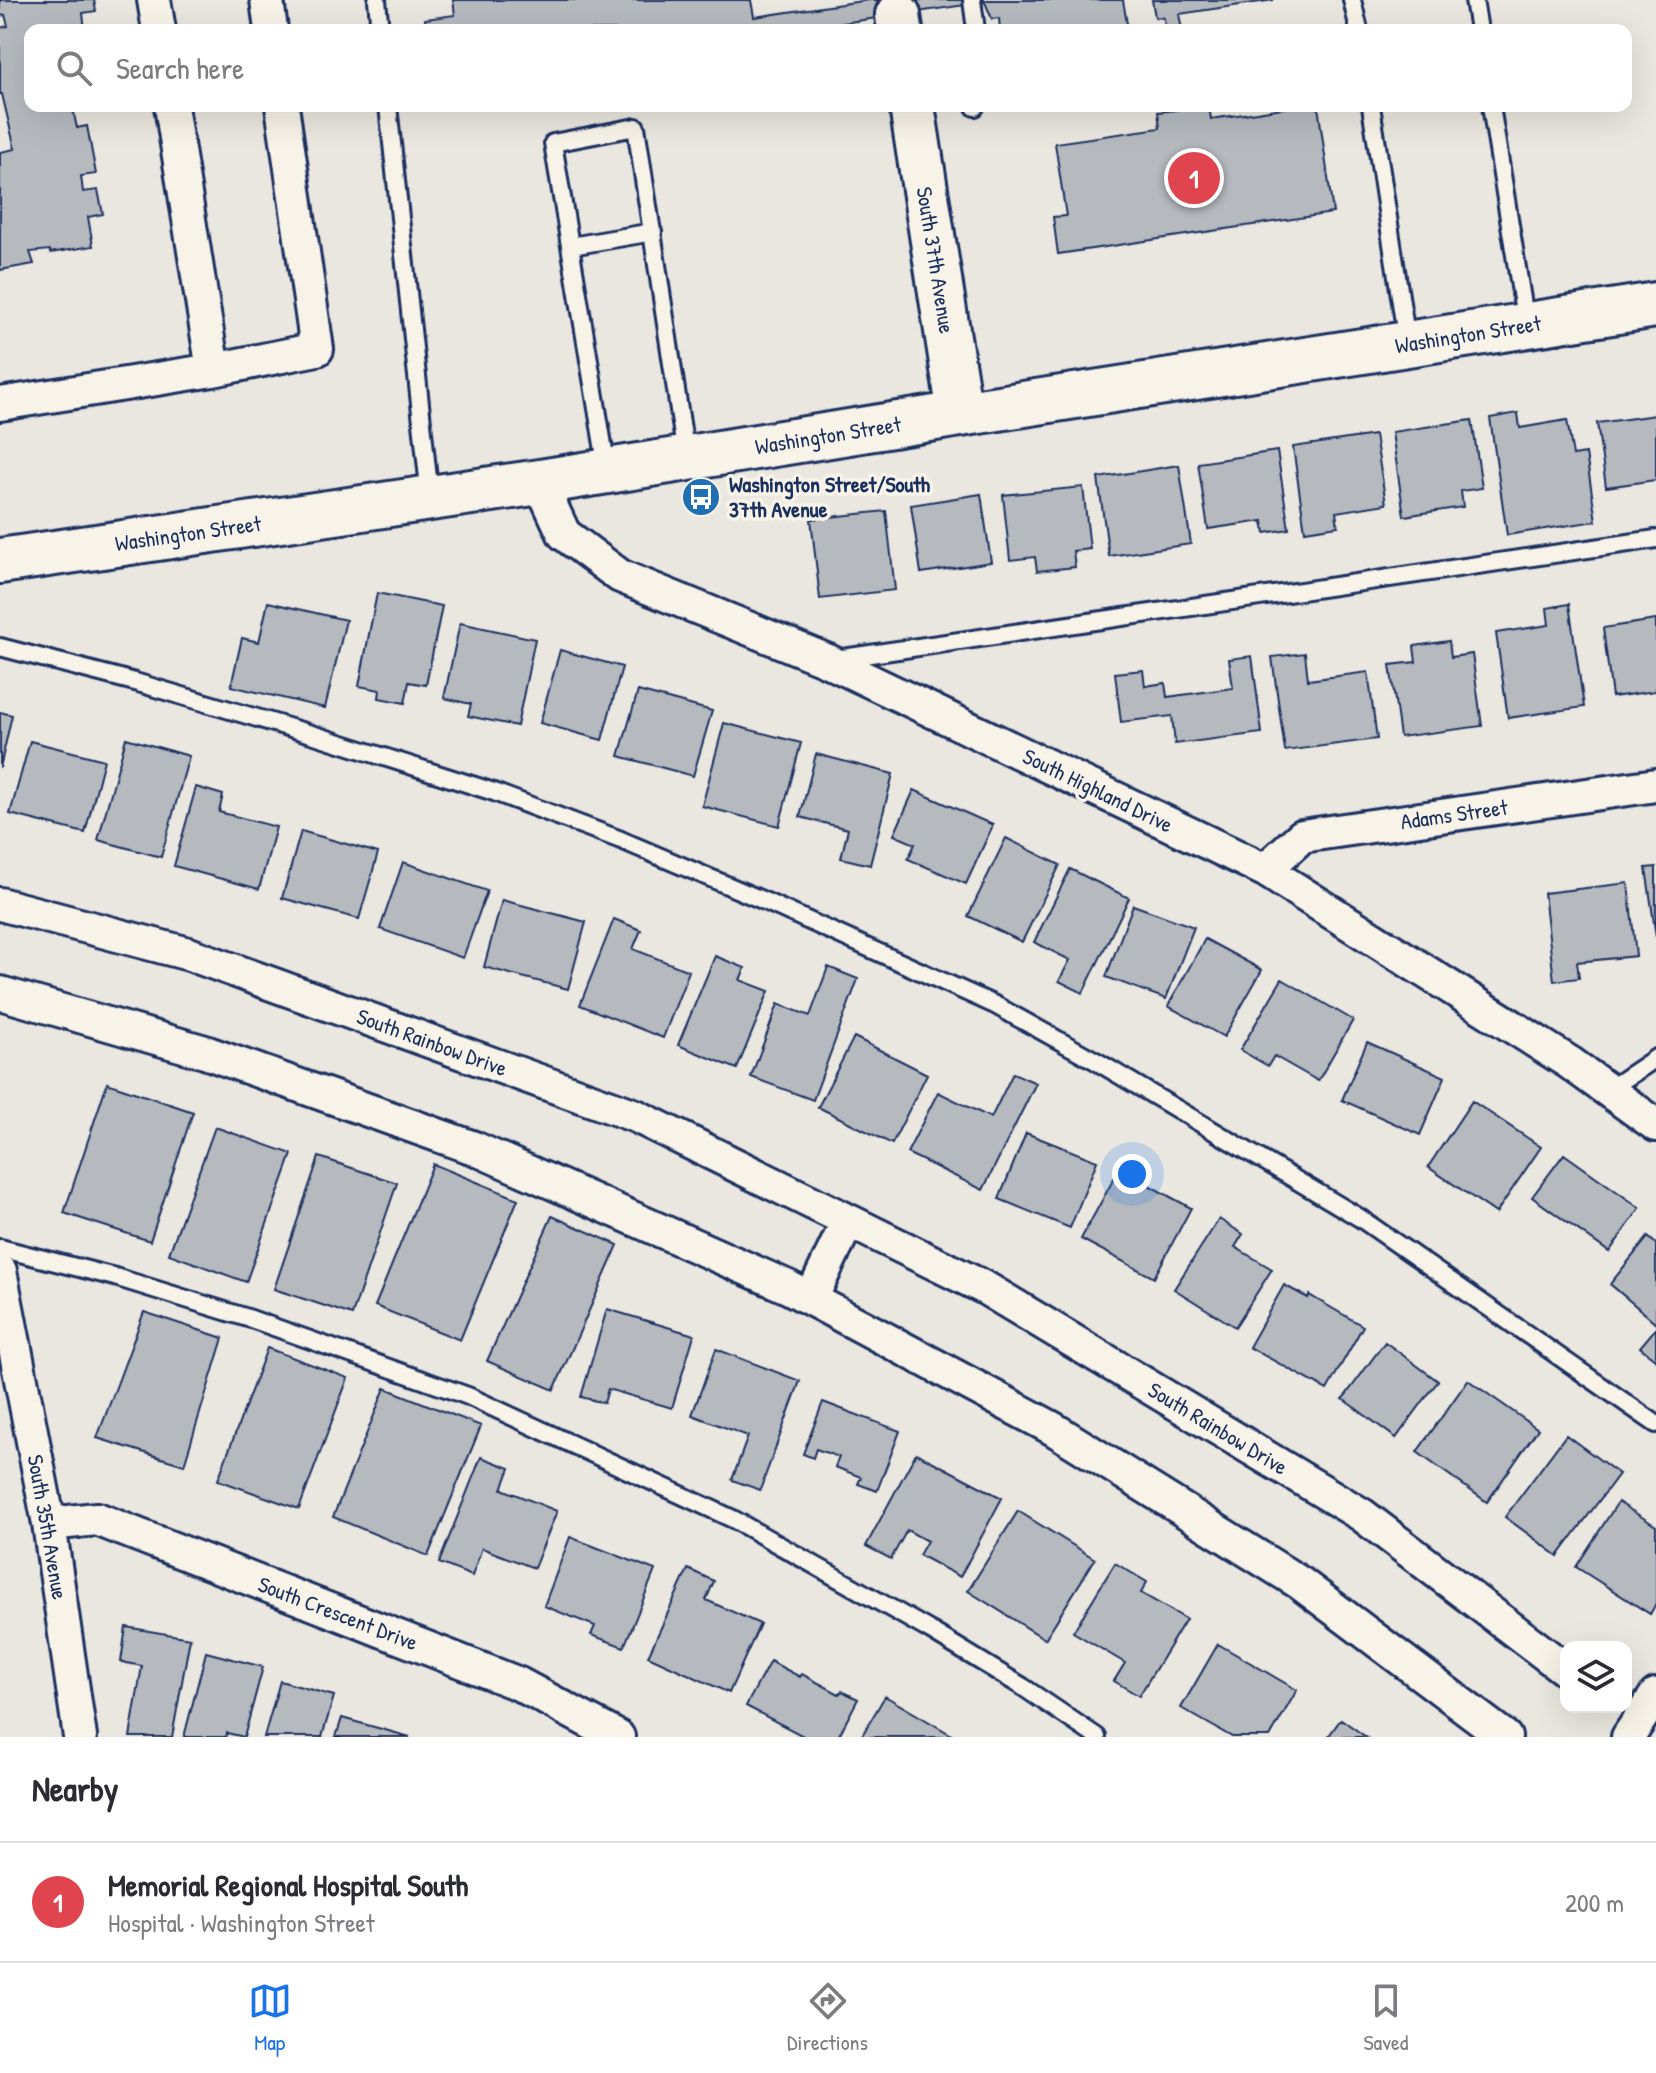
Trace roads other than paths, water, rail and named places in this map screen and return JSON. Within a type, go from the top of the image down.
[{"type":"street","points":[[154,0],[158,24]]},
{"type":"street","points":[[267,0],[270,24]]},
{"type":"street","points":[[172,112],[213,370]]},
{"type":"street","points":[[0,404],[213,370],[317,349],[283,112]]},
{"type":"street","name":"South 37th Avenue","points":[[913,112],[960,414]]},
{"type":"street","name":"Washington Street","points":[[0,561],[540,482],[1656,305]]},
{"type":"street","name":"South Highland Drive","points":[[540,482],[564,534],[620,576],[826,660],[1265,870],[1570,1063],[1656,1125]]},
{"type":"street","name":"Adams Street","points":[[1265,870],[1302,836],[1656,785]]},
{"type":"street","name":"South Rainbow Drive","points":[[0,904],[189,954],[636,1116],[985,1288],[1362,1515],[1560,1665]]},
{"type":"street","points":[[0,993],[205,1052],[474,1148],[788,1287],[1052,1428],[1300,1583],[1505,1737]]},
{"type":"street","points":[[811,1299],[848,1221]]},
{"type":"street","name":"South 35th Avenue","points":[[0,1271],[49,1524],[80,1737]]},
{"type":"street","name":"South Crescent Drive","points":[[49,1524],[97,1519],[519,1684],[618,1737]]},
{"type":"street","points":[[1632,1726],[1656,1695]]},
{"type":"lane","points":[[377,0],[379,24]]},
{"type":"lane","points":[[972,0],[975,24]]},
{"type":"lane","points":[[1352,0],[1358,24]]},
{"type":"lane","points":[[1474,0],[1478,24]]},
{"type":"lane","points":[[389,112],[430,498]]},
{"type":"lane","points":[[1372,112],[1407,344]]},
{"type":"lane","points":[[1492,112],[1526,325]]},
{"type":"lane","points":[[607,471],[553,143],[636,127],[686,459]]},
{"type":"lane","points":[[571,246],[653,232]]},
{"type":"lane","points":[[826,660],[1656,539]]},
{"type":"lane","points":[[0,647],[135,682],[494,792],[621,840],[995,1005],[1096,1061],[1360,1218],[1656,1424]]},
{"type":"lane","points":[[1608,1090],[1656,1058]]},
{"type":"lane","points":[[0,1248],[115,1277],[251,1319],[468,1396],[733,1519],[931,1631],[1097,1737]]},
{"type":"place","name":"Memorial Regional Hospital South","points":[[1194,178]]},
{"type":"place","name":"Washington Street/South 37th Avenue","points":[[701,497]]}]
